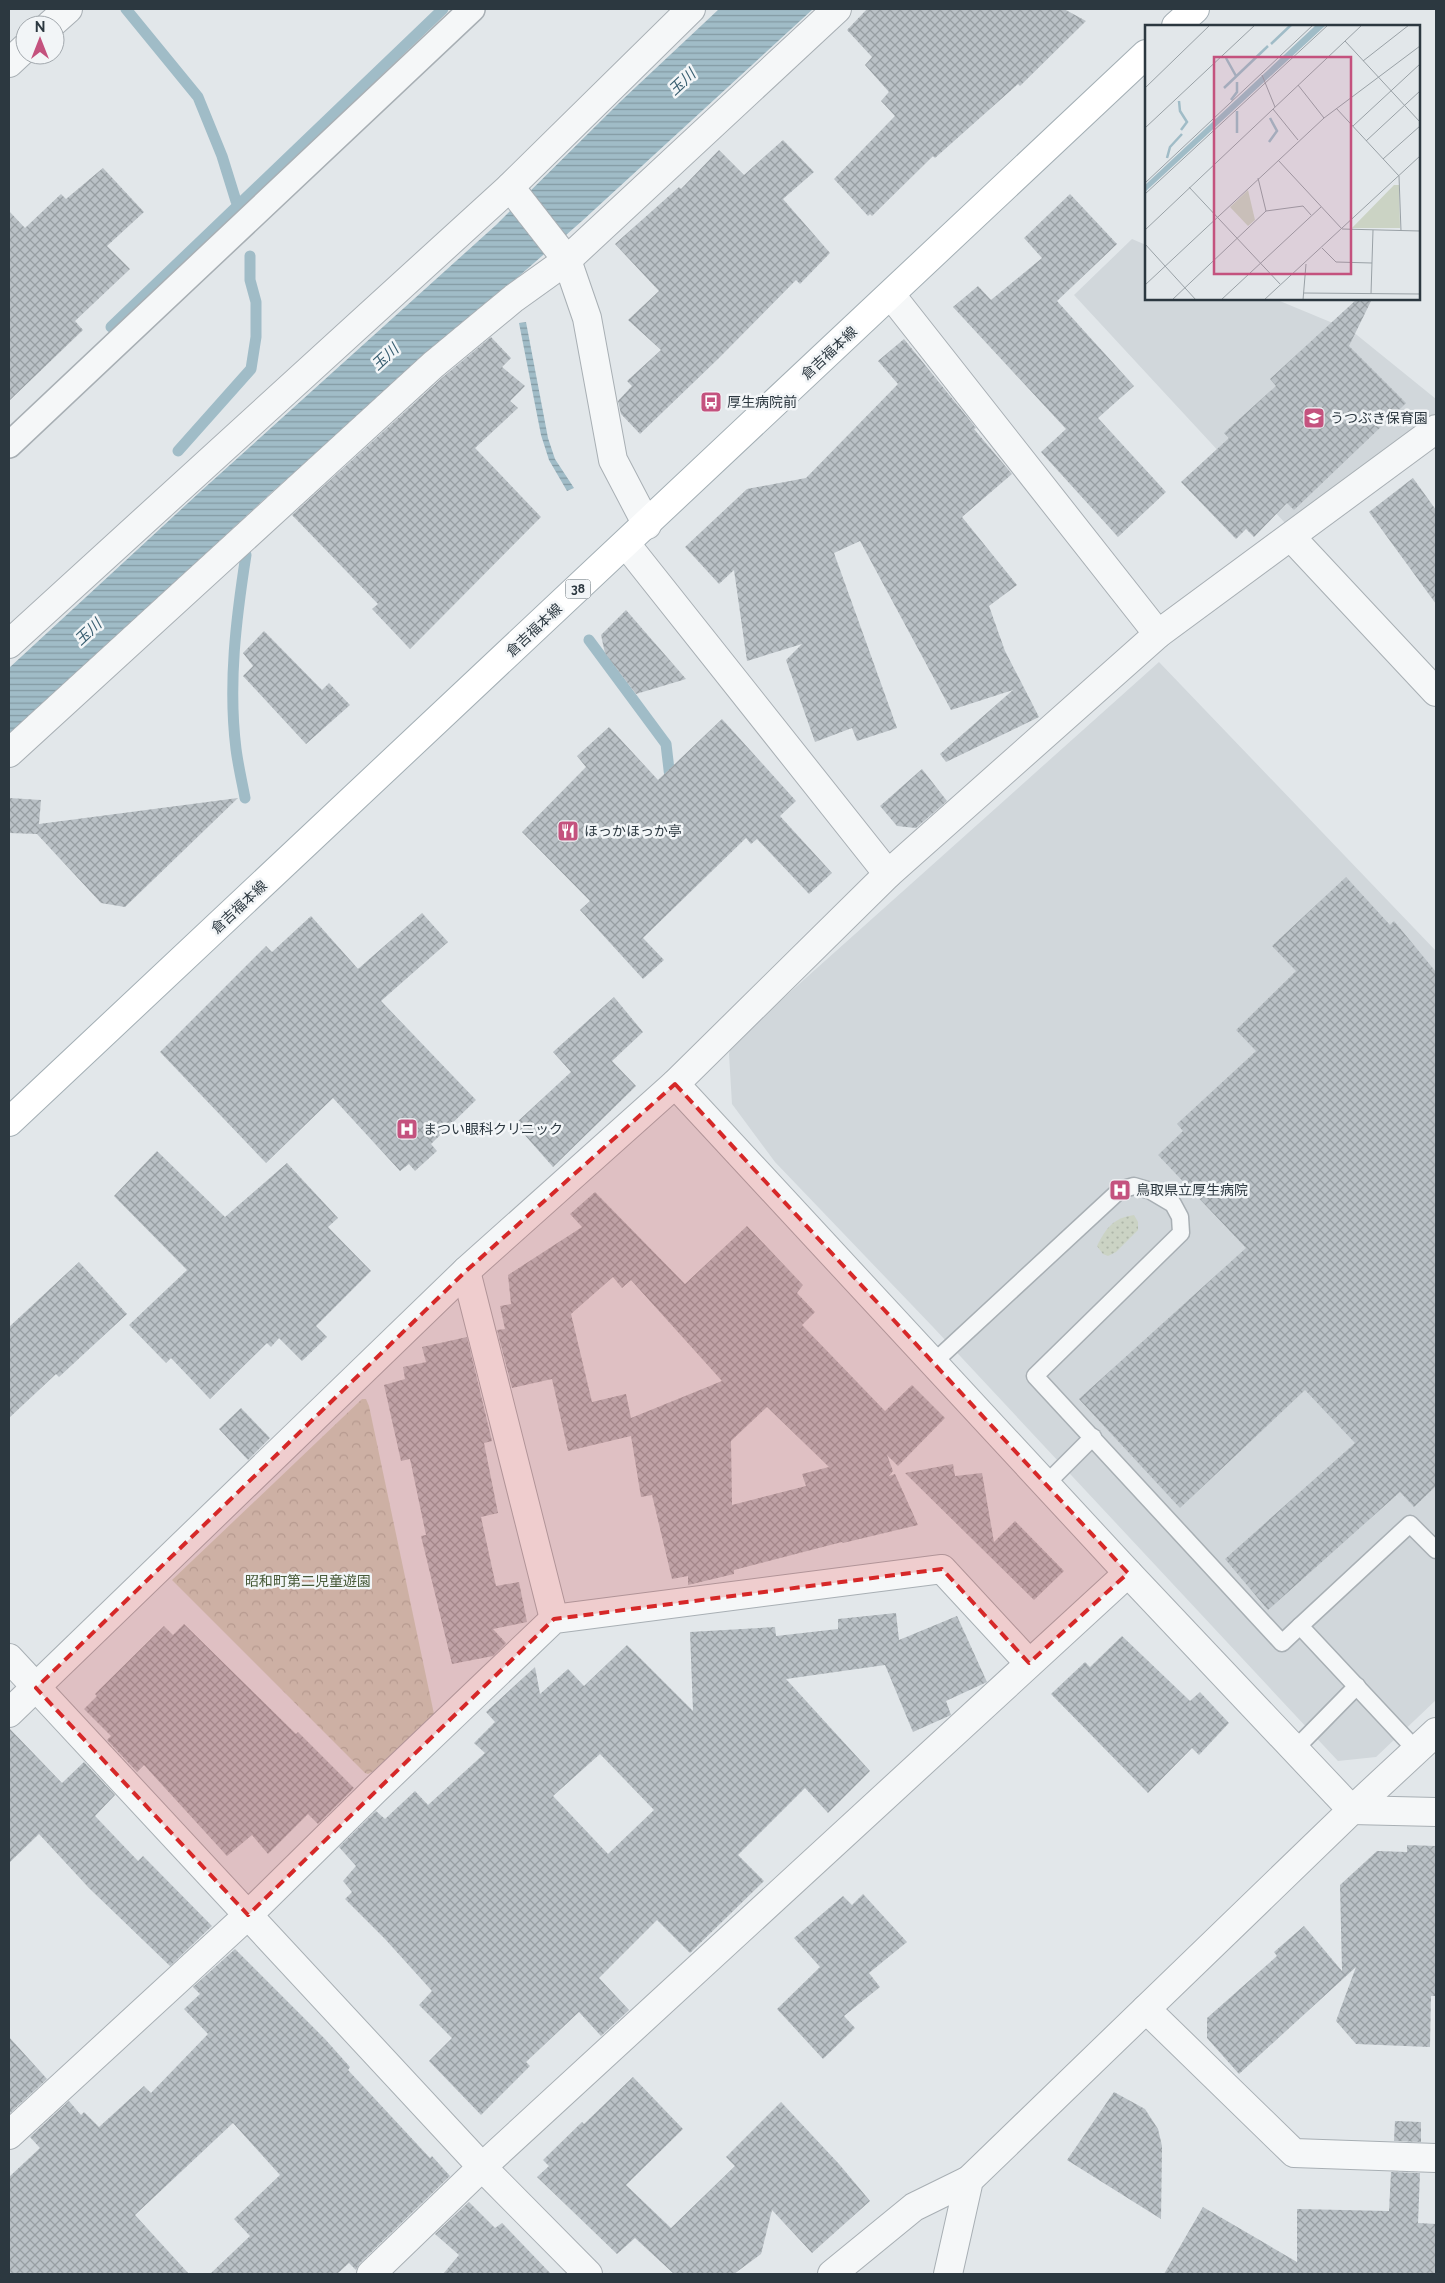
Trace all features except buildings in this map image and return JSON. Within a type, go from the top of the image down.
[{"type":"main road","points":[[1177,25],[1195,9]]},
{"type":"main road","name":"倉吉福本線","points":[[9,1122],[647,525],[1145,55]]},
{"type":"street","points":[[9,445],[472,9]]},
{"type":"street","points":[[9,644],[510,186],[691,9]]},
{"type":"street","points":[[9,752],[433,365],[514,298],[567,260],[838,9]]},
{"type":"street","points":[[510,186],[567,260],[587,318],[614,460],[647,525]]},
{"type":"street","points":[[891,294],[1158,634]]},
{"type":"street","points":[[9,1714],[466,1272],[675,1084],[888,874],[1158,634],[1436,429]]},
{"type":"street","points":[[1291,537],[1436,692]]},
{"type":"street","points":[[626,544],[888,874]]},
{"type":"street","points":[[675,1084],[1128,1573],[1352,1810],[1436,1812]]},
{"type":"street","points":[[466,1272],[554,1619]]},
{"type":"street","points":[[9,2135],[248,1915],[375,1790],[554,1619],[942,1569],[1029,1663]]},
{"type":"street","points":[[371,2274],[482,2167],[1128,1573]]},
{"type":"street","points":[[9,1658],[482,2167],[588,2274]]},
{"type":"street","points":[[832,2274],[914,2207],[969,2180],[1352,1810],[1436,1732]]},
{"type":"street","points":[[1146,2009],[1294,2153],[1436,2158]]},
{"type":"street","points":[[948,2274],[969,2180]]},
{"type":"lane","points":[[933,1363],[1120,1190],[1134,1186],[1151,1191],[1173,1204],[1180,1218],[1181,1233],[1035,1376],[1282,1643],[1410,1524],[1436,1550]]},
{"type":"lane","points":[[1046,1484],[1093,1437]]},
{"type":"lane","points":[[1300,1626],[1417,1751]]},
{"type":"lane","points":[[1295,1749],[1357,1686]]},
{"type":"highlighted area","points":[[675,1084],[1128,1573],[1029,1663],[942,1569],[554,1619],[248,1915],[36,1688],[466,1271]]},
{"type":"shaded area","points":[[1132,239],[1145,245],[1145,300],[1277,300],[1352,331],[1436,399],[1436,415],[1286,524],[1074,295]]},
{"type":"shaded area","name":"鳥取県立厚生病院","points":[[1159,662],[1436,951],[1436,1700],[1376,1757],[1338,1761],[933,1327],[775,1162],[732,1104],[729,1054],[731,1045]]},
{"type":"green space","points":[[1134,1215],[1138,1222],[1138,1230],[1116,1252],[1108,1256],[1103,1254],[1097,1246],[1107,1229],[1115,1221]]},
{"type":"green space","name":"昭和町第二児童遊園","points":[[362,1399],[366,1399],[369,1406],[434,1714],[376,1770],[368,1774],[172,1580]]},
{"type":"water","name":"玉川","points":[[719,9],[813,9],[582,221],[272,492],[9,736],[9,668],[201,491],[496,225],[622,100]]},
{"type":"water","points":[[526,322],[548,438],[555,459],[574,488],[567,491],[549,460],[541,435],[519,323]]},
{"type":"waterway","points":[[126,9],[198,97],[222,156],[236,201]]},
{"type":"waterway","points":[[111,327],[443,9]]},
{"type":"waterway","points":[[178,451],[251,369],[256,337],[256,302],[250,280],[250,256]]},
{"type":"waterway","points":[[245,798],[236,749],[233,676],[236,627],[246,555]]},
{"type":"waterway","points":[[589,640],[666,744],[669,784]]},
{"type":"place","name":"厚生病院前","points":[[711,402]]},
{"type":"place","name":"うつぶき保育園","points":[[1314,418]]},
{"type":"place","name":"ほっかほっか亭","points":[[568,831]]},
{"type":"place","name":"まつい眼科クリニック","points":[[407,1129]]},
{"type":"place","name":"鳥取県立厚生病院","points":[[1120,1190]]}]
